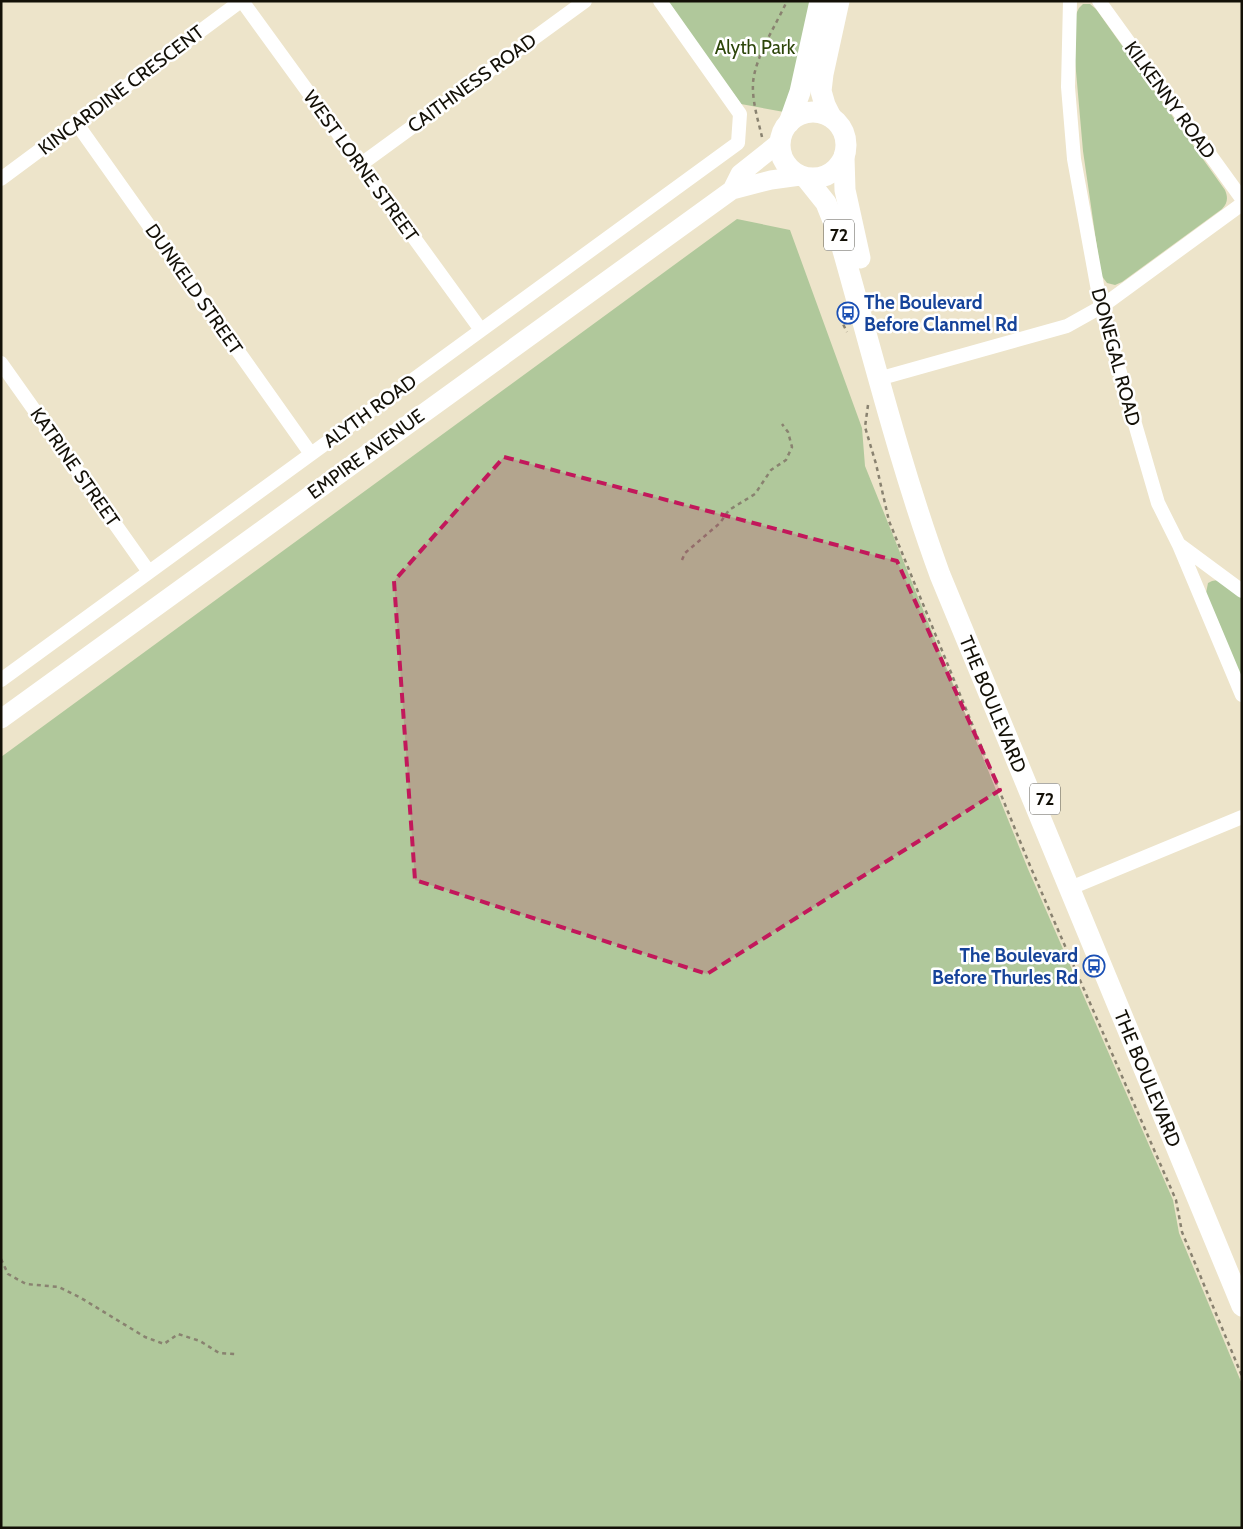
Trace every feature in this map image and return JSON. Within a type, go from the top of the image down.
[{"type":"main road","points":[[789,123],[800,92],[820,1]]},
{"type":"main road","name":"72","points":[[838,1],[821,91],[831,117],[843,130],[846,139],[844,157]]},
{"type":"main road","points":[[770,142],[796,117],[813,112],[831,117]]},
{"type":"main road","name":"72","points":[[770,142],[786,164],[803,177]]},
{"type":"main road","name":"EMPIRE AVENUE","points":[[732,190],[740,174],[770,142]]},
{"type":"main road","points":[[803,177],[818,178],[826,176],[840,165],[844,157]]},
{"type":"main road","name":"THE BOULEVARD","points":[[844,157],[844,182],[884,377]]},
{"type":"main road","name":"EMPIRE AVENUE","points":[[1,719],[732,190],[771,180],[803,177]]},
{"type":"main road","name":"THE BOULEVARD","points":[[803,177],[826,203],[838,233],[884,377],[957,588],[1074,887],[1242,1306]]},
{"type":"main road","name":"THE BOULEVARD","points":[[1074,887],[1242,1275]]},
{"type":"street","name":"KINCARDINE CRESCENT","points":[[1,179],[242,1]]},
{"type":"street","name":"WEST LORNE STREET","points":[[242,1],[481,330]]},
{"type":"street","name":"CAITHNESS ROAD","points":[[360,165],[584,1]]},
{"type":"street","name":"ALYTH ROAD","points":[[1,680],[738,143],[740,114],[660,1]]},
{"type":"street","name":"DONEGAL ROAD","points":[[1070,1],[1068,87],[1074,159],[1101,307],[1158,503],[1179,545],[1242,695]]},
{"type":"street","name":"KILKENNY ROAD","points":[[1099,1],[1242,199]]},
{"type":"street","name":"DUNKELD STREET","points":[[77,124],[311,454]]},
{"type":"street","points":[[884,377],[1067,326],[1101,307],[1242,204]]},
{"type":"street","name":"KATRINE STREET","points":[[1,363],[149,572]]},
{"type":"street","points":[[1179,545],[1242,591]]},
{"type":"street","points":[[1074,887],[1242,817]]},
{"type":"path","points":[[770,142],[762,137],[756,112],[753,83],[758,62],[788,1]]},
{"type":"path","points":[[682,560],[685,553],[720,523],[729,510],[754,494],[772,470],[786,460],[792,447],[788,432],[782,424]]},
{"type":"path","points":[[1,1259],[8,1274],[20,1281],[26,1284],[59,1287],[81,1298],[145,1337],[164,1344],[178,1334],[200,1341],[219,1353],[236,1354]]},
{"type":"highlighted area","points":[[504,457],[897,561],[1000,790],[707,974],[415,880],[394,581]]},
{"type":"green space","name":"Alyth Park","points":[[666,1],[811,1],[792,89],[784,112],[741,104]]},
{"type":"green space","points":[[1083,4],[1090,4],[1096,9],[1225,190],[1227,198],[1222,209],[1122,282],[1115,285],[1107,283],[1101,275],[1083,151],[1075,60],[1076,14]]},
{"type":"green space","points":[[737,219],[790,230],[862,428],[865,466],[1028,869],[1173,1200],[1179,1233],[1242,1384],[1242,1528],[1,1528],[1,757]]},
{"type":"green space","points":[[1218,580],[1242,596],[1242,679],[1206,593],[1208,583]]},
{"type":"place","name":"The Boulevard Before Clanmel Rd","points":[[848,313]]},
{"type":"place","name":"The Boulevard Before Thurles Rd","points":[[1094,966]]}]
